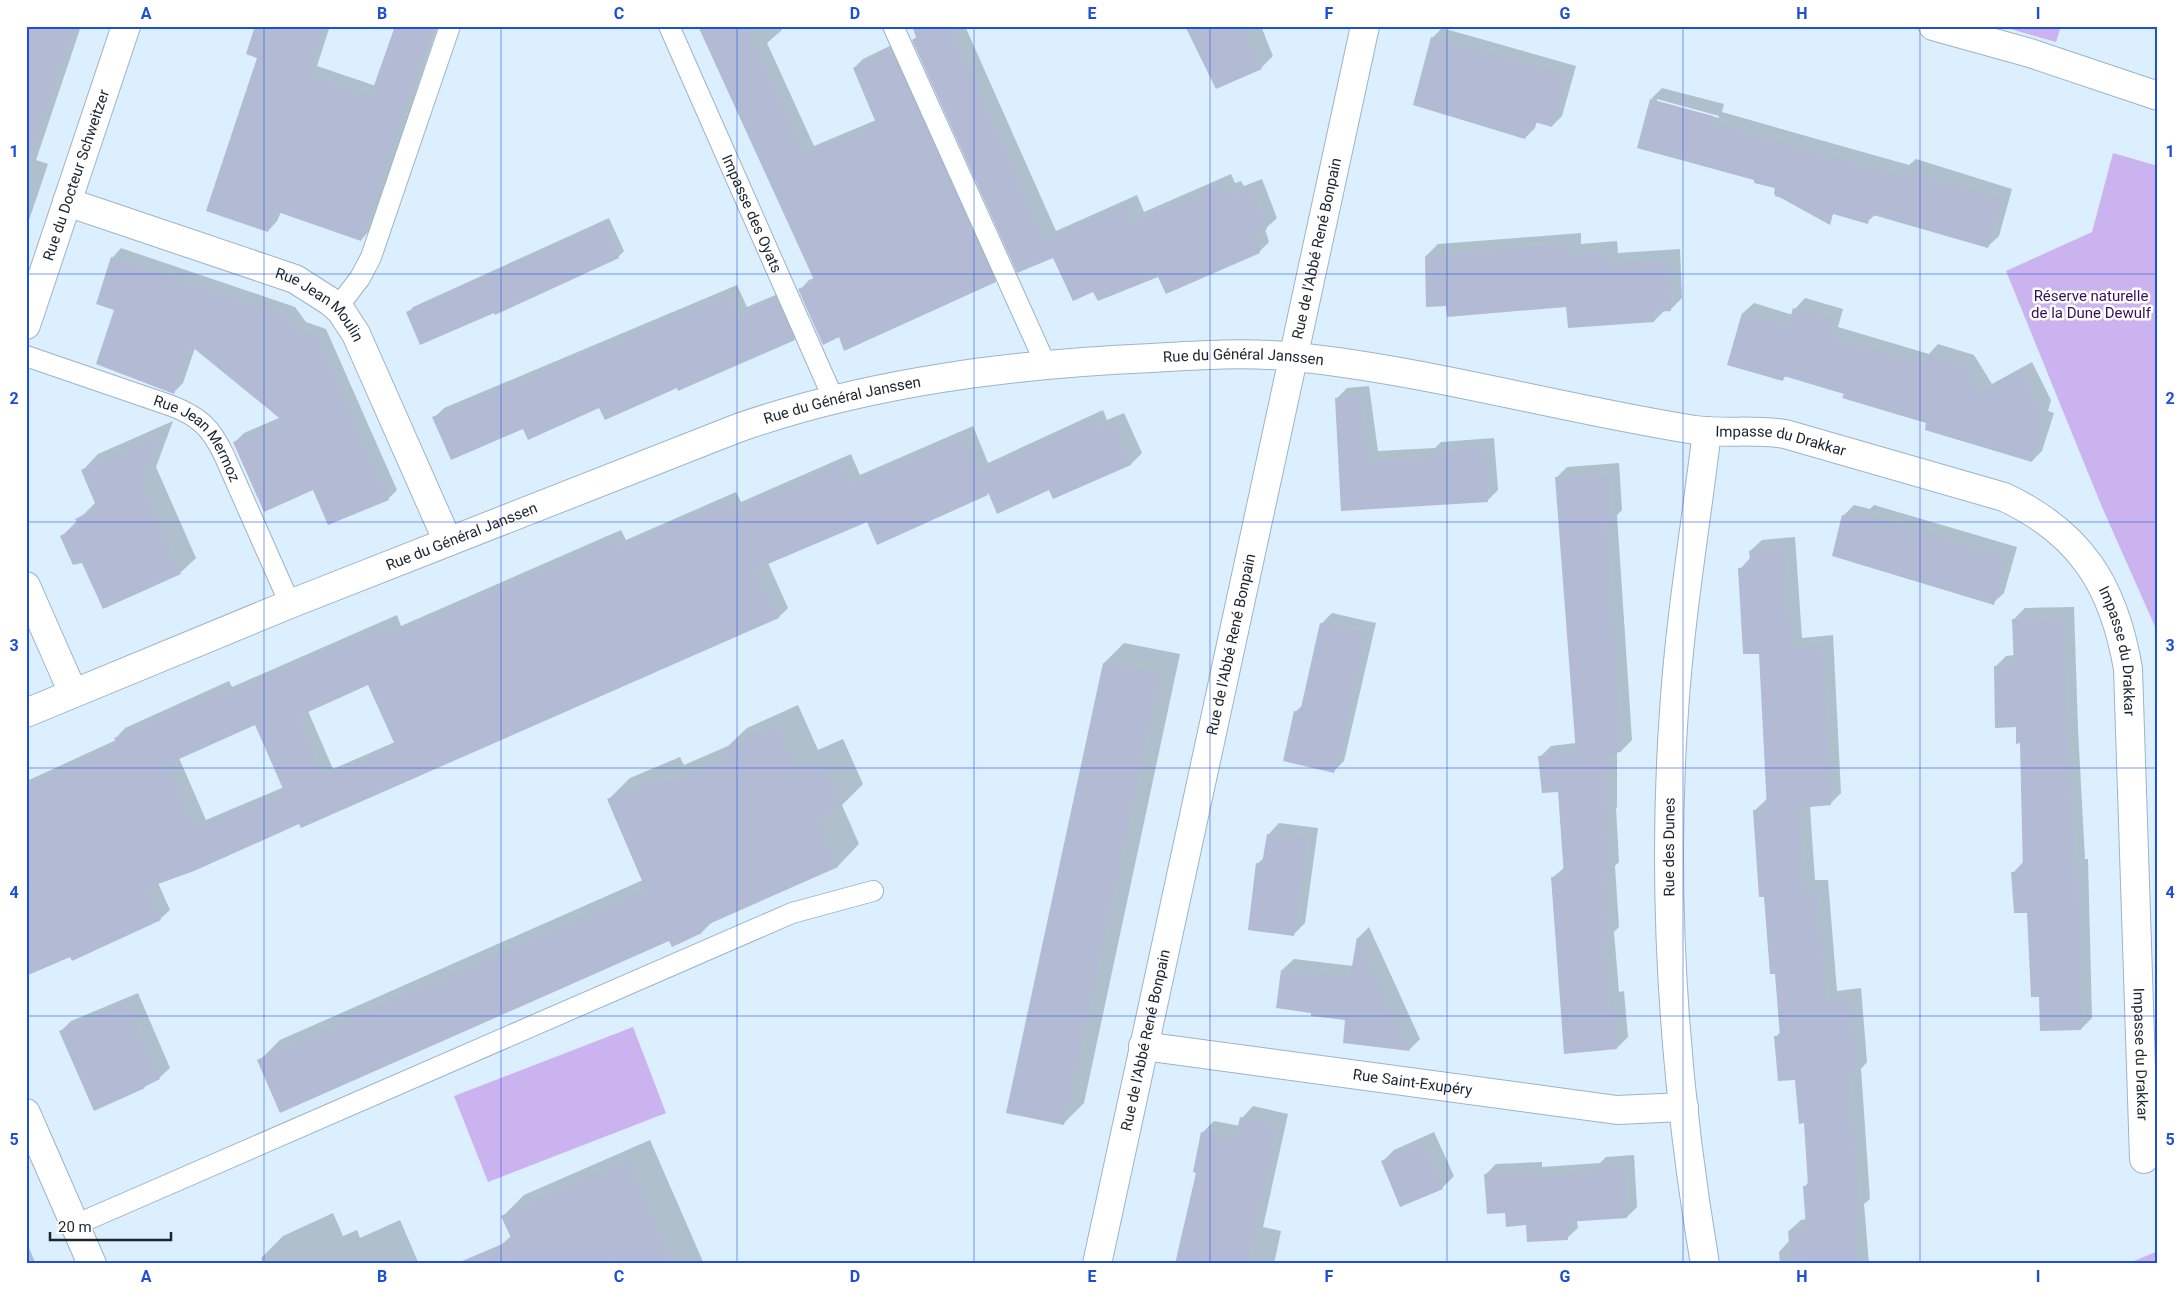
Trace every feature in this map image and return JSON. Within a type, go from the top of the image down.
[{"type":"street","name":"Rue du Docteur Schweitzer","points":[[26,325],[126,26]]},
{"type":"street","name":"Rue de l'Abbé René Bonpain","points":[[1097,1264],[1364,26]]},
{"type":"street","points":[[1933,26],[2038,56],[2158,96]]},
{"type":"street","name":"Rue Jean Moulin","points":[[67,202],[295,279],[321,294],[337,308],[349,322],[362,347],[448,542]]},
{"type":"street","name":"Rue du Général Janssen","points":[[26,713],[290,604],[738,428],[780,414],[906,384],[1046,365],[1180,356],[1293,357],[1367,367],[1707,431]]},
{"type":"street","name":"Rue des Dunes","points":[[1705,1264],[1684,1107],[1674,1006],[1669,895],[1671,768],[1679,661],[1707,431]]},
{"type":"street","name":"Impasse du Drakkar","points":[[1707,431],[1762,431],[1786,434],[2004,497],[2032,511],[2056,527],[2078,548],[2095,571],[2115,617],[2128,669],[2144,1159]]},
{"type":"street","points":[[26,586],[73,693]]},
{"type":"street","name":"Rue Saint-Exupéry","points":[[1143,1046],[1604,1108],[1638,1110],[1684,1107]]},
{"type":"street","points":[[26,1114],[92,1264]]},
{"type":"lane","points":[[337,308],[360,278],[371,257],[450,26]]},
{"type":"lane","name":"Impasse des Oyats","points":[[668,26],[834,400]]},
{"type":"lane","points":[[893,26],[1046,365]]},
{"type":"lane","name":"Rue Jean Mermoz","points":[[26,356],[177,408],[204,424],[216,438],[290,604]]},
{"type":"lane","points":[[76,1226],[792,913],[873,891]]},
{"type":"green space","points":[[2000,26],[2061,26],[2056,42]]},
{"type":"green space","name":"Réserve naturelle de la Dune Dewulf","points":[[2113,153],[2158,166],[2158,644],[2157,631],[2102,507],[2006,271],[2092,232]]},
{"type":"green space","points":[[633,1027],[666,1113],[488,1182],[454,1096]]},
{"type":"green space","points":[[2158,1251],[2158,1264],[2127,1264]]},
{"type":"building","points":[[26,26],[75,26],[32,155],[26,154]]},
{"type":"building","points":[[255,26],[324,26],[309,75],[370,97],[395,26],[433,26],[361,241],[275,211],[268,232],[206,211],[257,58],[246,54]]},
{"type":"building","points":[[698,26],[746,26],[804,154],[873,126],[872,124],[876,123],[853,68],[891,50],[996,282],[844,351],[839,337],[823,345],[798,289],[815,282]]},
{"type":"building","points":[[912,26],[950,26],[1045,240],[1126,205],[1133,222],[1220,184],[1225,193],[1231,190],[1234,196],[1251,188],[1267,229],[1253,237],[1260,253],[1166,294],[1158,277],[1098,301],[1093,292],[1073,301],[1047,245],[1053,258],[1017,273],[912,40],[917,37]]},
{"type":"building","points":[[1185,26],[1244,26],[1262,69],[1216,89]]},
{"type":"building","points":[[1431,37],[1567,76],[1552,127],[1531,121],[1525,139],[1413,105]]},
{"type":"building","points":[[1650,99],[1713,116],[1711,123],[1794,147],[1901,177],[1903,170],[2002,200],[1988,248],[1870,214],[1868,224],[1833,214],[1830,225],[1774,194],[1775,188],[1754,183],[1754,180],[1637,148]]},
{"type":"building","points":[[604,223],[619,258],[495,315],[494,313],[420,345],[406,312]]},
{"type":"building","points":[[1569,244],[1570,255],[1606,252],[1607,264],[1669,260],[1671,311],[1655,312],[1654,322],[1568,328],[1566,307],[1447,317],[1446,306],[1426,307],[1425,256]]},
{"type":"building","points":[[111,257],[286,315],[297,330],[318,338],[389,500],[328,525],[313,490],[264,512],[233,442],[283,421],[191,346],[174,394],[96,364],[114,310],[96,304]]},
{"type":"building","points":[[727,294],[737,316],[776,299],[795,340],[678,391],[677,388],[605,420],[599,408],[528,440],[523,429],[451,460],[432,417]]},
{"type":"building","points":[[1793,308],[1834,320],[1828,337],[1924,365],[1927,354],[1964,365],[1981,394],[2022,371],[2041,411],[2038,421],[2044,423],[2032,462],[1925,430],[1926,423],[1842,398],[1844,394],[1784,376],[1783,381],[1727,365],[1742,313],[1788,326]]},
{"type":"building","points":[[1359,396],[1368,461],[1430,458],[1430,452],[1484,448],[1488,502],[1341,511],[1335,398]]},
{"type":"building","points":[[1092,420],[1096,430],[1113,423],[1131,465],[1053,499],[1049,490],[997,514],[979,470]]},
{"type":"building","points":[[159,435],[141,483],[181,574],[103,609],[82,563],[73,565],[60,536],[79,526],[75,519],[97,508],[81,470]]},
{"type":"building","points":[[963,435],[988,495],[877,545],[867,522],[756,569],[779,618],[301,828],[299,824],[194,871],[147,888],[161,920],[72,961],[70,957],[26,976],[26,786],[117,744],[114,738],[220,690],[222,696],[387,624],[391,635],[612,539],[616,548],[727,500],[731,511],[841,463],[850,484]],"holes":[[[368,685],[396,747],[323,778],[297,717]],[[255,725],[284,791],[196,828],[168,764]]]},
{"type":"building","points":[[1608,474],[1611,523],[1606,523],[1621,752],[1606,754],[1607,819],[1605,819],[1609,875],[1604,875],[1608,939],[1603,940],[1608,1002],[1614,1001],[1617,1049],[1564,1054],[1551,877],[1564,876],[1558,792],[1542,793],[1538,756],[1576,753],[1555,477]]},
{"type":"building","points":[[1842,515],[1860,520],[1863,515],[2007,557],[1994,605],[1832,556]]},
{"type":"building","points":[[1784,548],[1791,648],[1822,646],[1831,805],[1799,808],[1801,849],[1804,891],[1817,891],[1826,1002],[1850,999],[1856,1075],[1849,1076],[1859,1211],[1853,1212],[1857,1264],[1791,1264],[1788,1231],[1806,1229],[1803,1186],[1808,1186],[1804,1123],[1799,1124],[1795,1080],[1778,1081],[1774,1036],[1780,1036],[1775,974],[1770,974],[1764,897],[1759,897],[1753,810],[1767,809],[1759,654],[1743,654],[1738,568],[1751,567],[1749,551]]},
{"type":"building","points":[[2063,618],[2067,741],[2075,869],[2078,869],[2081,1030],[2040,1031],[2039,997],[2031,997],[2027,913],[2014,913],[2011,872],[2023,872],[2020,743],[2016,744],[2016,727],[1995,728],[1994,666],[2014,666],[2012,619]]},
{"type":"building","points":[[1320,623],[1366,633],[1334,773],[1283,761],[1294,711],[1300,712]]},
{"type":"building","points":[[1103,663],[1160,674],[1064,1125],[1006,1113]]},
{"type":"building","points":[[777,725],[796,770],[822,760],[842,806],[817,817],[838,867],[700,928],[702,933],[672,947],[669,941],[280,1113],[257,1060],[646,890],[607,799],[659,777],[663,785],[728,757],[724,748]]},
{"type":"building","points":[[1267,834],[1307,839],[1294,936],[1248,930],[1256,863],[1262,864]]},
{"type":"building","points":[[1357,937],[1410,1051],[1343,1043],[1345,1020],[1311,1016],[1311,1013],[1276,1008],[1281,970],[1350,978]]},
{"type":"building","points":[[127,1002],[160,1079],[145,1088],[94,1111],[59,1031]]},
{"type":"building","points":[[1240,1117],[1277,1126],[1247,1264],[1175,1264],[1196,1173],[1193,1172],[1201,1132],[1235,1139]]},
{"type":"building","points":[[1422,1142],[1443,1189],[1400,1207],[1381,1161]]},
{"type":"building","points":[[629,1160],[674,1264],[455,1264],[512,1240],[501,1216]]},
{"type":"building","points":[[1624,1165],[1627,1218],[1567,1222],[1568,1240],[1527,1242],[1526,1225],[1506,1227],[1505,1213],[1487,1214],[1484,1174],[1532,1172],[1532,1177],[1594,1173],[1594,1167]]}]
